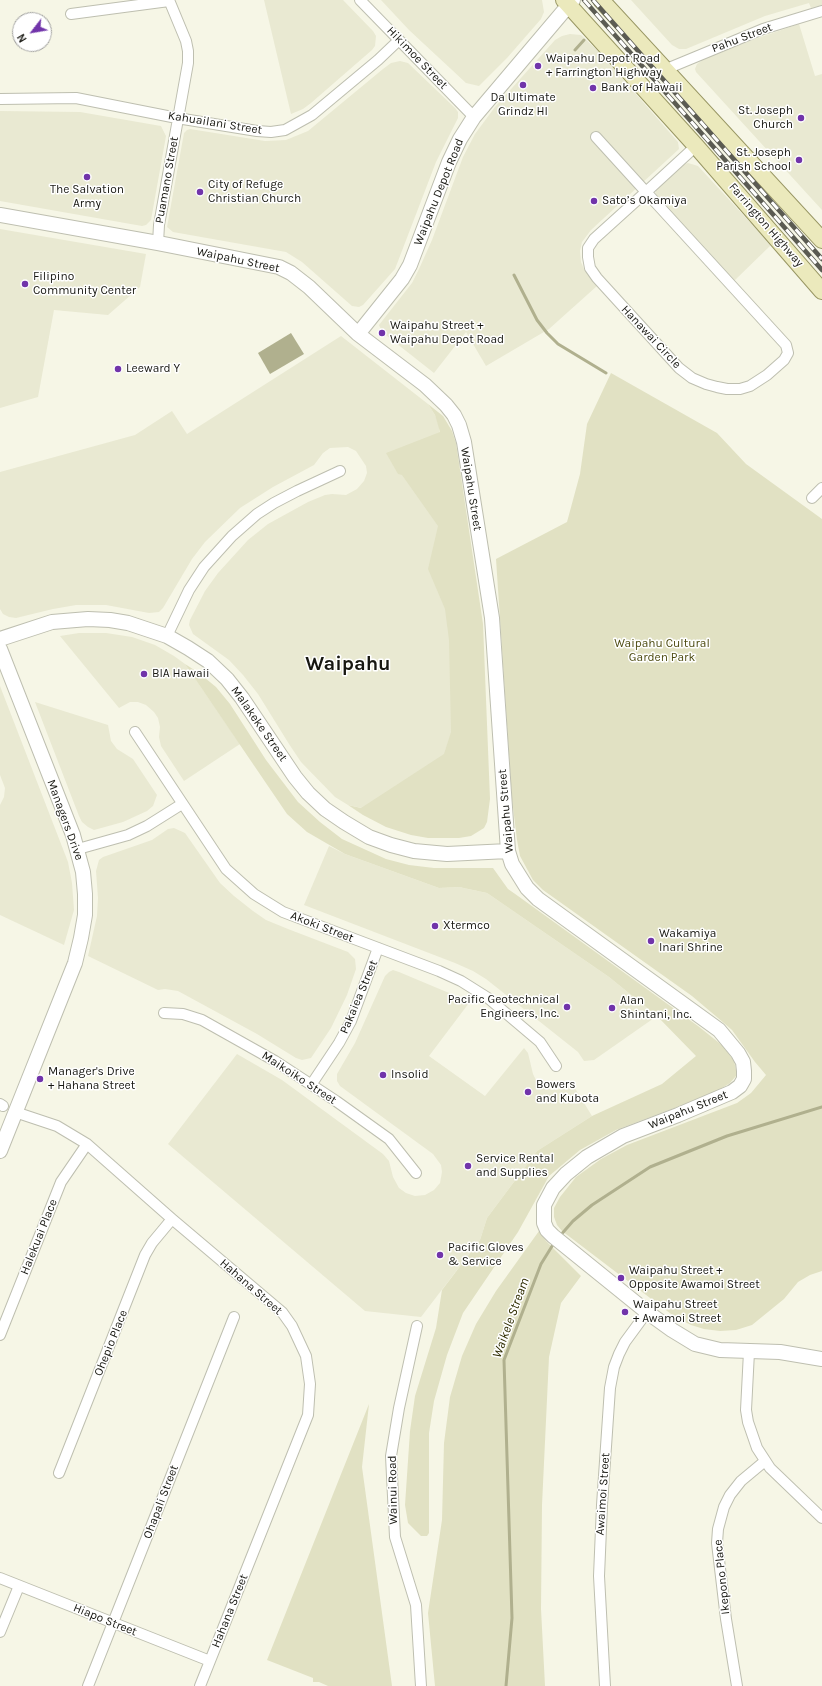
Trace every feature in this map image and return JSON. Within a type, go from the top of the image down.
[{"type":"main road","points":[[601,0],[822,240]]},
{"type":"main road","name":"Farrington Highway","points":[[569,2],[822,291]]},
{"type":"street","name":"Hikimoe Street","points":[[360,0],[474,116]]},
{"type":"street","points":[[71,14],[169,1]]},
{"type":"street","name":"Puamano Street","points":[[158,243],[159,225],[188,63],[186,41],[169,1]]},
{"type":"street","name":"Waipahu Depot Road","points":[[358,334],[402,279],[410,265],[449,162],[460,139],[474,116],[569,2]]},
{"type":"street","name":"Pahu Street","points":[[664,70],[763,29],[822,11]]},
{"type":"street","name":"Kahuailani Street","points":[[0,99],[76,98],[177,118],[257,131],[271,132],[285,130],[312,115],[378,60],[399,40]]},
{"type":"street","name":"Hanawai Circle","points":[[596,138],[646,192],[786,345],[788,353],[784,360],[767,375],[750,386],[740,389],[717,387],[706,384],[684,371],[602,283],[590,268],[588,257],[588,248],[594,239],[646,192],[696,146]]},
{"type":"street","name":"Waipahu Street","points":[[0,215],[278,266],[291,273],[308,287],[358,334],[425,385],[446,405],[459,425],[464,442],[492,618],[508,851],[512,864],[519,877],[533,894],[719,1030],[738,1053],[743,1062],[744,1079],[740,1086],[732,1092],[623,1136],[599,1148],[574,1167],[554,1188],[544,1205],[544,1223],[547,1230],[553,1236],[647,1312],[672,1330],[696,1344],[720,1350],[780,1352],[822,1360]]},
{"type":"street","points":[[167,636],[189,590],[199,574],[219,549],[232,536],[257,514],[274,503],[340,471]]},
{"type":"street","points":[[812,498],[822,488]]},
{"type":"street","name":"Malakeke Street","points":[[0,639],[52,622],[88,619],[128,623],[167,636],[208,661],[227,679],[242,698],[300,782],[326,809],[344,822],[369,837],[414,851],[447,854],[508,851]]},
{"type":"street","name":"Managers Drive","points":[[0,649],[78,849],[83,872],[85,894],[85,915],[75,963],[6,1107],[0,1151]]},
{"type":"street","name":"Akoki Street","points":[[135,732],[226,869],[254,894],[283,912],[439,971],[474,989],[488,998],[540,1042],[556,1066]]},
{"type":"street","points":[[78,849],[128,835],[147,826],[182,804]]},
{"type":"street","name":"Pakaiea Street","points":[[311,1085],[339,1043],[351,1021],[378,948]]},
{"type":"street","name":"Maikoiko Street","points":[[164,1012],[183,1014],[202,1020],[275,1061],[389,1139],[416,1173]]},
{"type":"street","name":"Hahana Street","points":[[6,1107],[57,1126],[87,1144],[172,1219],[282,1312],[300,1342],[306,1356],[310,1384],[308,1415],[200,1686]]},
{"type":"street","name":"Halekuai Place","points":[[0,1335],[61,1182],[87,1144]]},
{"type":"street","name":"Ohepio Place","points":[[59,1473],[146,1255],[152,1243],[172,1219]]},
{"type":"street","name":"Awaimoi Street","points":[[605,1686],[599,1576],[610,1388],[614,1367],[619,1354],[625,1342],[647,1312]]},
{"type":"street","name":"Ohapali Street","points":[[88,1686],[234,1317]]},
{"type":"street","name":"Wainui Road","points":[[417,1326],[399,1408],[391,1456],[395,1537],[416,1605],[421,1686]]},
{"type":"street","points":[[750,1352],[746,1410],[752,1434],[765,1461],[822,1518]]},
{"type":"street","name":"Ikepono Place","points":[[736,1686],[726,1619],[718,1543],[718,1529],[724,1507],[730,1495],[742,1481],[765,1461]]},
{"type":"street","name":"Hiapo Street","points":[[0,1578],[210,1661]]},
{"type":"street","points":[[0,1632],[19,1586]]},
{"type":"shaded area","points":[[264,0],[343,0],[373,31],[376,36],[375,46],[311,103],[303,109],[291,114]]},
{"type":"shaded area","points":[[381,0],[542,0],[544,12],[541,19],[507,58],[479,86],[466,83],[409,30]]},
{"type":"shaded area","points":[[631,0],[822,0],[822,5],[811,8],[809,3],[765,16],[686,49],[679,49],[672,45]]},
{"type":"shaded area","points":[[799,24],[815,76],[822,74],[822,210],[696,72],[695,69],[697,64],[704,59]]},
{"type":"shaded area","points":[[570,34],[581,35],[600,53],[678,142],[679,149],[591,230],[582,242],[580,251],[581,262],[584,269],[597,286],[549,329],[486,366],[466,332],[434,373],[382,332],[379,325],[412,283],[432,240],[463,157],[475,134],[495,107],[555,40]]},
{"type":"shaded area","points":[[400,61],[408,63],[455,108],[458,112],[458,118],[436,162],[395,269],[363,305],[359,307],[352,306],[302,262],[286,252],[173,232],[167,227],[184,133],[187,130],[190,129],[265,141],[286,140],[308,131],[383,69],[391,63]]},
{"type":"shaded area","points":[[0,111],[80,112],[161,126],[166,136],[151,220],[146,225],[142,226],[0,201]]},
{"type":"shaded area","points":[[688,163],[698,166],[771,245],[734,281],[655,196],[656,189],[683,165]]},
{"type":"shaded area","points":[[0,229],[146,254],[140,287],[108,315],[54,310],[38,397],[0,408]]},
{"type":"shaded area","points":[[291,333],[304,354],[270,374],[258,353]]},
{"type":"shaded area","points":[[341,336],[428,404],[435,415],[439,426],[463,622],[454,808],[389,814],[348,805],[335,797],[301,762],[258,694],[243,675],[229,660],[193,634],[189,625],[190,620],[205,591],[218,573],[248,540],[268,524],[308,502],[325,495],[346,495],[357,489],[364,481],[367,473],[366,466],[356,451],[348,447],[330,448],[323,453],[314,465],[273,487],[240,508],[205,542],[192,559],[163,608],[159,612],[149,613],[106,605],[76,605],[16,618],[3,614],[0,609],[0,472],[135,435],[172,411],[187,434]]},
{"type":"shaded area","points":[[79,633],[106,633],[132,637],[155,645],[174,656],[185,664],[240,744],[184,781],[161,746],[159,737],[160,727],[158,718],[154,712],[146,705],[138,702],[130,702],[119,708],[60,636]]},
{"type":"shaded area","points":[[0,686],[68,862],[72,883],[74,910],[64,945],[0,915],[0,805],[4,797],[5,788],[0,775]]},
{"type":"shaded area","points":[[35,702],[108,725],[111,741],[117,749],[133,759],[157,795],[153,806],[147,811],[123,822],[94,830],[82,822]]},
{"type":"shaded area","points":[[174,828],[185,833],[220,883],[253,911],[266,920],[348,952],[355,959],[356,969],[347,995],[331,1028],[311,1058],[302,1060],[296,1058],[257,1034],[178,991],[165,989],[158,990],[88,956],[97,916],[98,898],[96,871],[99,860],[103,857],[152,840],[168,829]]},
{"type":"shaded area","points":[[329,846],[345,854],[439,888],[459,887],[487,893],[609,977],[657,1016],[594,1060],[584,1061],[578,1052],[486,979],[473,971],[304,905]]},
{"type":"shaded area","points":[[393,970],[461,998],[469,1003],[429,1056],[485,1096],[524,1048],[528,1053],[536,1080],[551,1090],[563,1089],[573,1085],[592,1116],[537,1151],[487,1218],[480,1240],[421,1317],[365,1311],[168,1144],[237,1054],[282,1080],[383,1154],[389,1161],[393,1177],[399,1188],[406,1193],[415,1196],[425,1195],[434,1190],[440,1183],[442,1172],[441,1165],[433,1154],[340,1086],[337,1081],[337,1074],[355,1043],[385,976]]},
{"type":"green space","name":"Waipahu Cultural Garden Park","points":[[611,373],[717,433],[746,464],[822,519],[822,1271],[810,1275],[798,1282],[784,1299],[752,1325],[736,1330],[720,1331],[704,1329],[691,1325],[675,1317],[562,1231],[557,1225],[554,1217],[554,1208],[560,1197],[576,1177],[601,1159],[627,1145],[737,1103],[751,1093],[766,1075],[732,1030],[692,996],[543,890],[533,880],[520,856],[512,799],[496,559],[567,522],[580,474],[587,424]]},
{"type":"green space","points":[[428,404],[443,416],[452,431],[456,443],[483,624],[490,799],[487,822],[484,828],[471,836],[459,838],[428,838],[411,835],[386,827],[348,805],[361,808],[444,754],[451,732],[449,640],[445,609],[428,569],[438,526],[402,475],[398,474],[386,453],[440,432],[435,415]]},
{"type":"green space","points":[[185,664],[216,687],[230,704],[266,760],[298,802],[342,839],[386,859],[409,865],[434,868],[493,868],[508,889],[698,1026],[723,1046],[734,1061],[736,1076],[730,1083],[714,1093],[616,1130],[580,1150],[549,1176],[518,1232],[463,1313],[447,1355],[434,1401],[429,1433],[429,1533],[427,1536],[421,1536],[408,1523],[405,1505],[410,1431],[415,1396],[436,1328],[442,1290],[480,1240],[487,1218],[537,1151],[592,1116],[662,1084],[696,1056],[657,1016],[609,977],[487,893],[459,887],[439,888],[345,854],[307,832],[287,814]]},
{"type":"green space","points":[[539,1231],[546,1241],[581,1276],[561,1303],[549,1357],[542,1505],[541,1609],[545,1686],[435,1686],[428,1613],[442,1520],[444,1443],[450,1397],[462,1356],[476,1324],[496,1291]]},
{"type":"green space","points":[[369,1404],[362,1467],[392,1686],[328,1686],[319,1682],[313,1682],[313,1678],[267,1660]]},
{"type":"waterway","points":[[575,50],[584,40]]},
{"type":"waterway","points":[[514,275],[537,320],[547,333],[558,344],[606,373]]},
{"type":"waterway","name":"Waikele Stream","points":[[559,1237],[573,1221],[592,1205],[650,1167],[727,1136],[822,1107]]},
{"type":"waterway","name":"Waikele Stream","points":[[506,1686],[512,1618],[504,1360],[541,1264],[554,1243]]},
{"type":"railway","points":[[584,0],[822,270]]},
{"type":"railway","points":[[593,0],[822,259]]},
{"type":"place","name":"Waipahu Depot Road + Farrington Highway","points":[[538,66]]},
{"type":"place","name":"Da Ultimate Grindz HI","points":[[523,85]]},
{"type":"place","name":"Bank of Hawaii","points":[[593,88]]},
{"type":"place","name":"St. Joseph Church","points":[[801,118]]},
{"type":"place","name":"St. Joseph Parish School","points":[[799,160]]},
{"type":"place","name":"The Salvation Army","points":[[87,177]]},
{"type":"place","name":"City of Refuge Christian Church","points":[[200,192]]},
{"type":"place","name":"Sato’s Okamiya","points":[[594,201]]},
{"type":"place","name":"Filipino Community Center","points":[[25,284]]},
{"type":"place","name":"Waipahu Street + Waipahu Depot Road","points":[[382,333]]},
{"type":"place","name":"Leeward Y","points":[[118,369]]},
{"type":"place","name":"BIA Hawaii","points":[[144,674]]},
{"type":"place","name":"Xtermco","points":[[435,926]]},
{"type":"place","name":"Wakamiya Inari Shrine","points":[[651,941]]},
{"type":"place","name":"Pacific Geotechnical Engineers, Inc.","points":[[567,1007]]},
{"type":"place","name":"Alan Shintani, Inc.","points":[[612,1008]]},
{"type":"place","name":"Insolid","points":[[383,1075]]},
{"type":"place","name":"Manager's Drive + Hahana Street","points":[[40,1079]]},
{"type":"place","name":"Bowers and Kubota","points":[[528,1092]]},
{"type":"place","name":"Service Rental and Supplies","points":[[468,1166]]},
{"type":"place","name":"Pacific Gloves & Service","points":[[440,1255]]},
{"type":"place","name":"Waipahu Street + Opposite Awamoi Street","points":[[621,1278]]},
{"type":"place","name":"Waipahu Street + Awamoi Street","points":[[625,1312]]},
{"type":"district","name":"Waipahu","points":[[348,664]]}]
